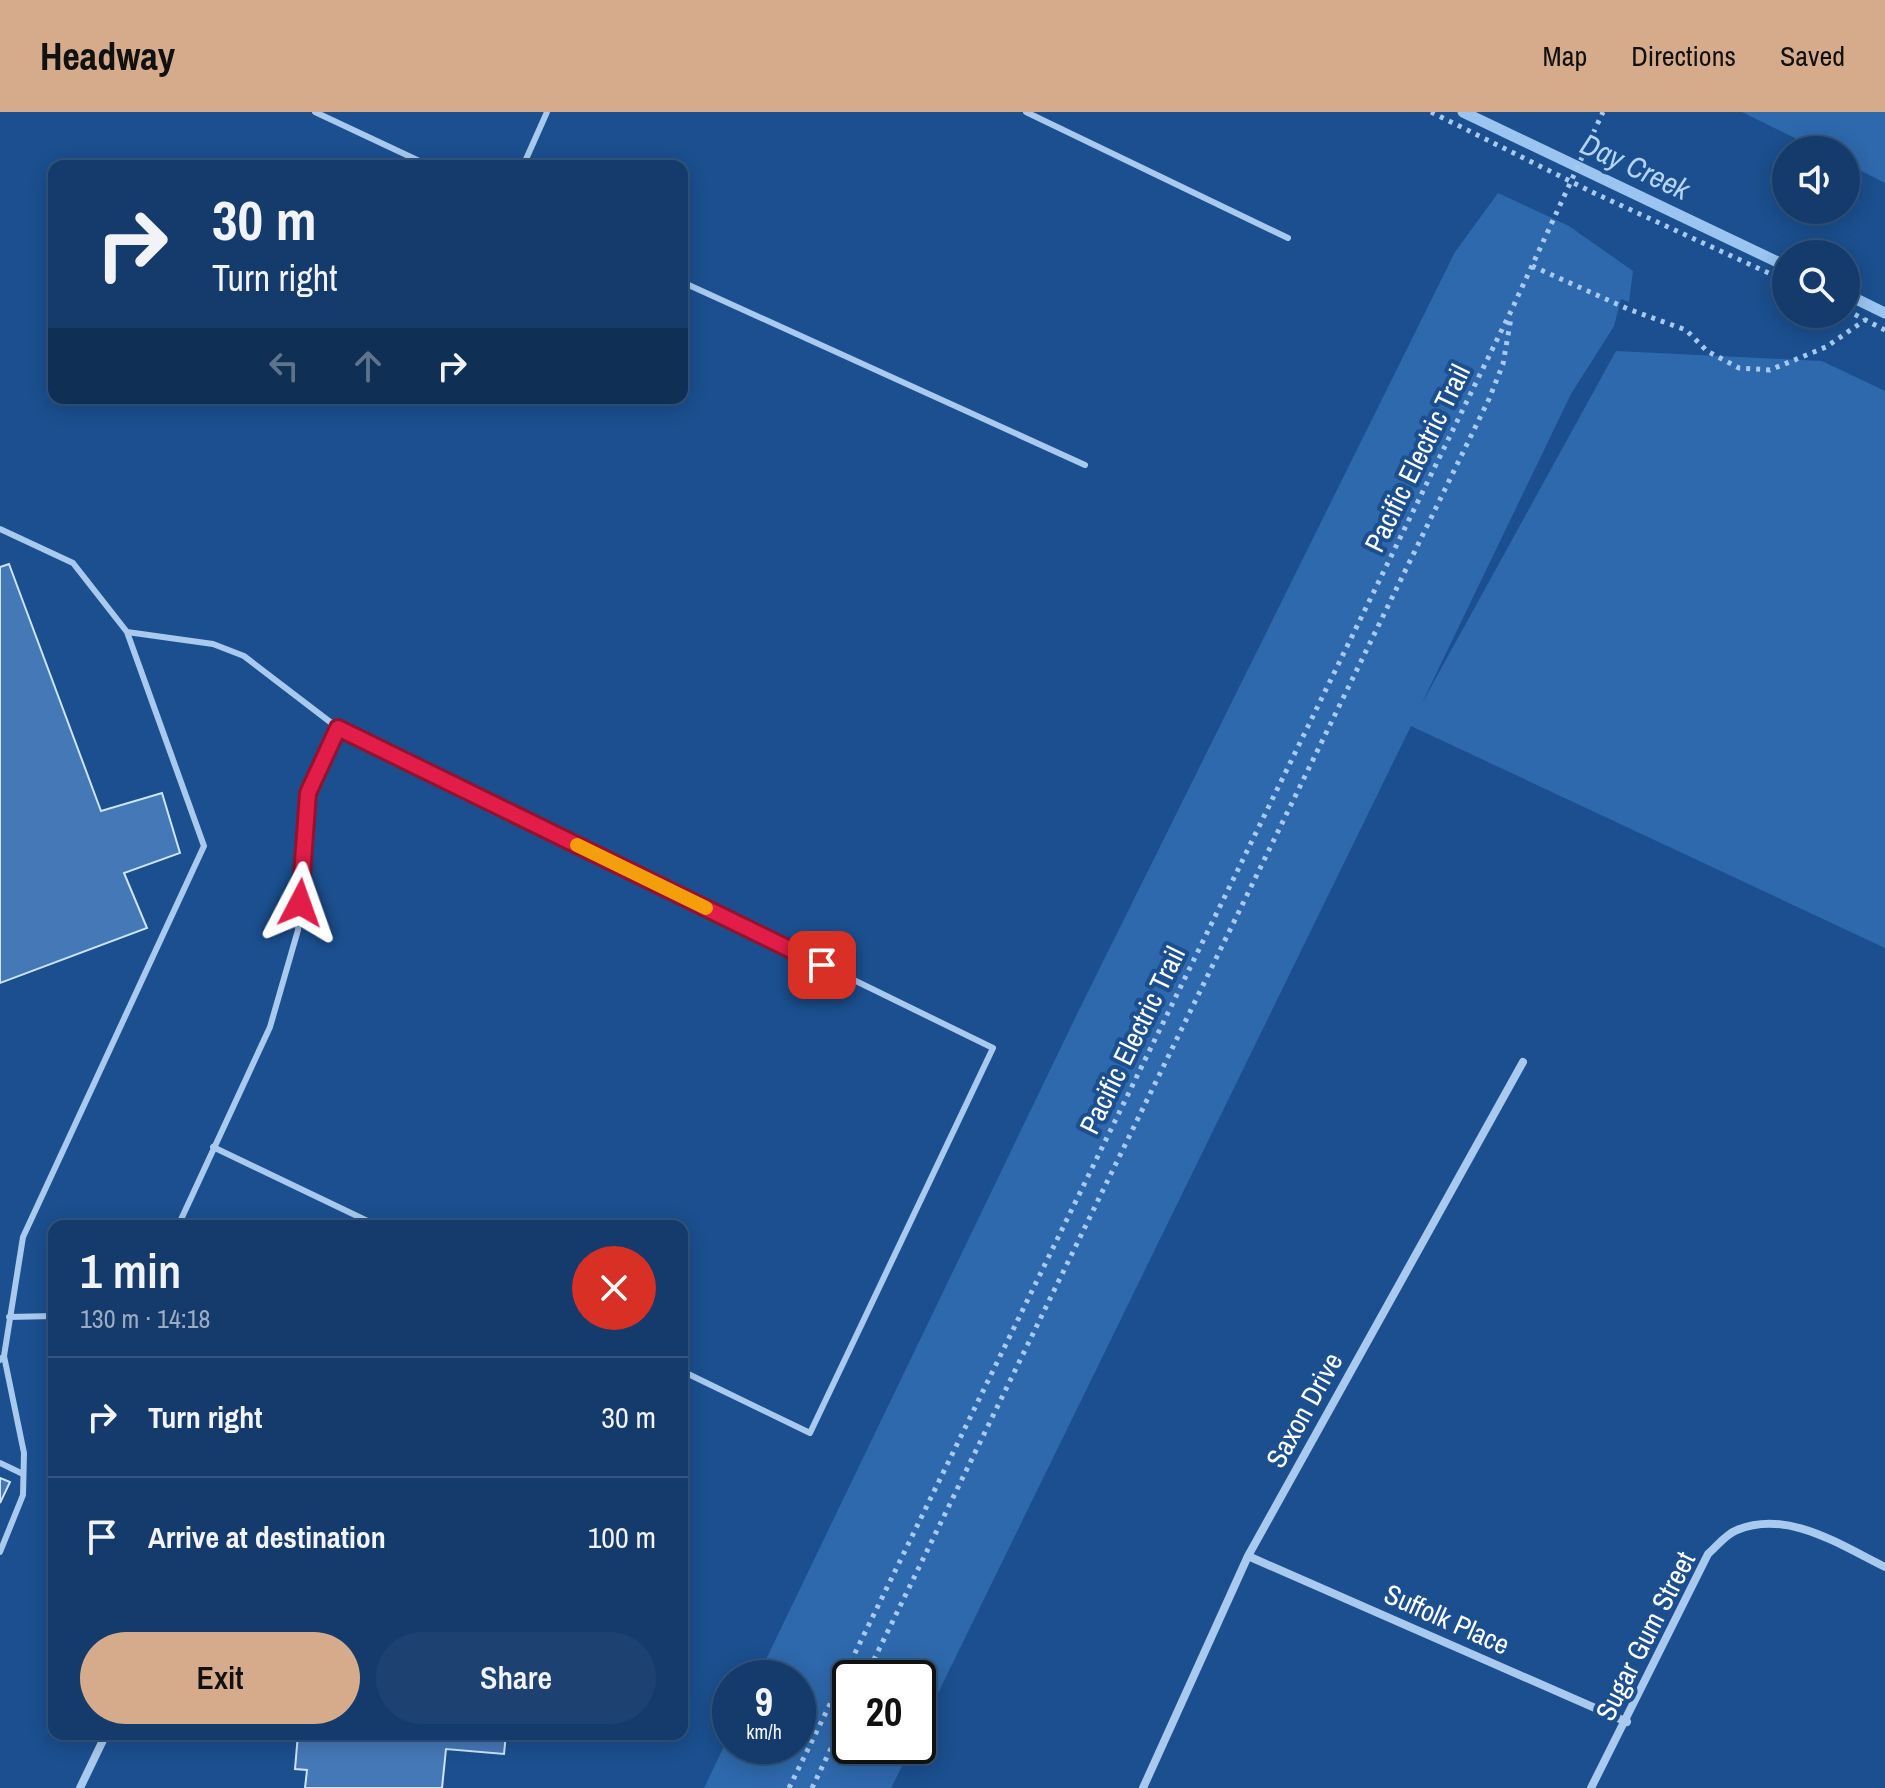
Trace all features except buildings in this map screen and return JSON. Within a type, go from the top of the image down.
[{"type":"street","name":"Saxon Drive","points":[[1143,1788],[1248,1556],[1523,1062]]},
{"type":"street","name":"Sugar Gum Street","points":[[1591,1788],[1627,1722],[1708,1554],[1734,1531],[1758,1524],[1787,1523],[1885,1567]]},
{"type":"street","name":"Suffolk Place","points":[[1248,1556],[1627,1722]]},
{"type":"street","points":[[80,1788],[103,1740]]},
{"type":"lane","points":[[315,112],[417,160]]},
{"type":"lane","points":[[526,160],[547,112]]},
{"type":"lane","points":[[1026,112],[1288,238]]},
{"type":"lane","points":[[688,285],[1085,465]]},
{"type":"lane","points":[[0,529],[73,563],[127,632],[204,846],[23,1237],[2,1358],[24,1453],[23,1495],[0,1552]]},
{"type":"lane","points":[[127,632],[213,644],[244,656],[338,728],[993,1048],[810,1433],[688,1374]]},
{"type":"lane","points":[[181,1220],[270,1027],[298,930],[308,793],[338,728]]},
{"type":"lane","points":[[213,1147],[365,1220]]},
{"type":"lane","points":[[9,1317],[48,1316]]},
{"type":"lane","points":[[0,1463],[23,1474]]},
{"type":"path","points":[[1431,112],[1594,193],[1772,275]]},
{"type":"path","name":"Pacific Electric Trail","points":[[789,1788],[1512,309],[1603,112]]},
{"type":"path","points":[[1532,266],[1628,309],[1686,330],[1707,351],[1739,368],[1770,370],[1826,347],[1865,320]]},
{"type":"path","name":"Pacific Electric Trail","points":[[874,1660],[1489,399],[1503,364],[1512,309]]},
{"type":"path","points":[[1860,317],[1885,330]]},
{"type":"path","points":[[812,1788],[832,1746]]},
{"type":"shaded area","points":[[1742,112],[1885,112],[1885,183],[1860,170],[1860,136],[1791,136]]},
{"type":"shaded area","points":[[1498,193],[1569,226],[1633,271],[1629,302],[1621,299],[1614,326],[1571,394],[1421,705],[1616,351],[1822,361],[1885,391],[1885,948],[1411,726],[936,1697],[936,1660],[832,1660],[832,1764],[903,1764],[891,1788],[704,1788],[716,1764],[816,1764],[816,1660],[766,1660],[1077,1014],[1455,252]]},
{"type":"waterway","name":"Day Creek","points":[[1463,112],[1772,259]]},
{"type":"waterway","name":"Day Creek","points":[[1860,301],[1885,313]]},
{"type":"slow traffic","points":[[577,845],[706,908]]},
{"type":"route","points":[[300,903],[308,793],[338,728],[822,965]]}]
